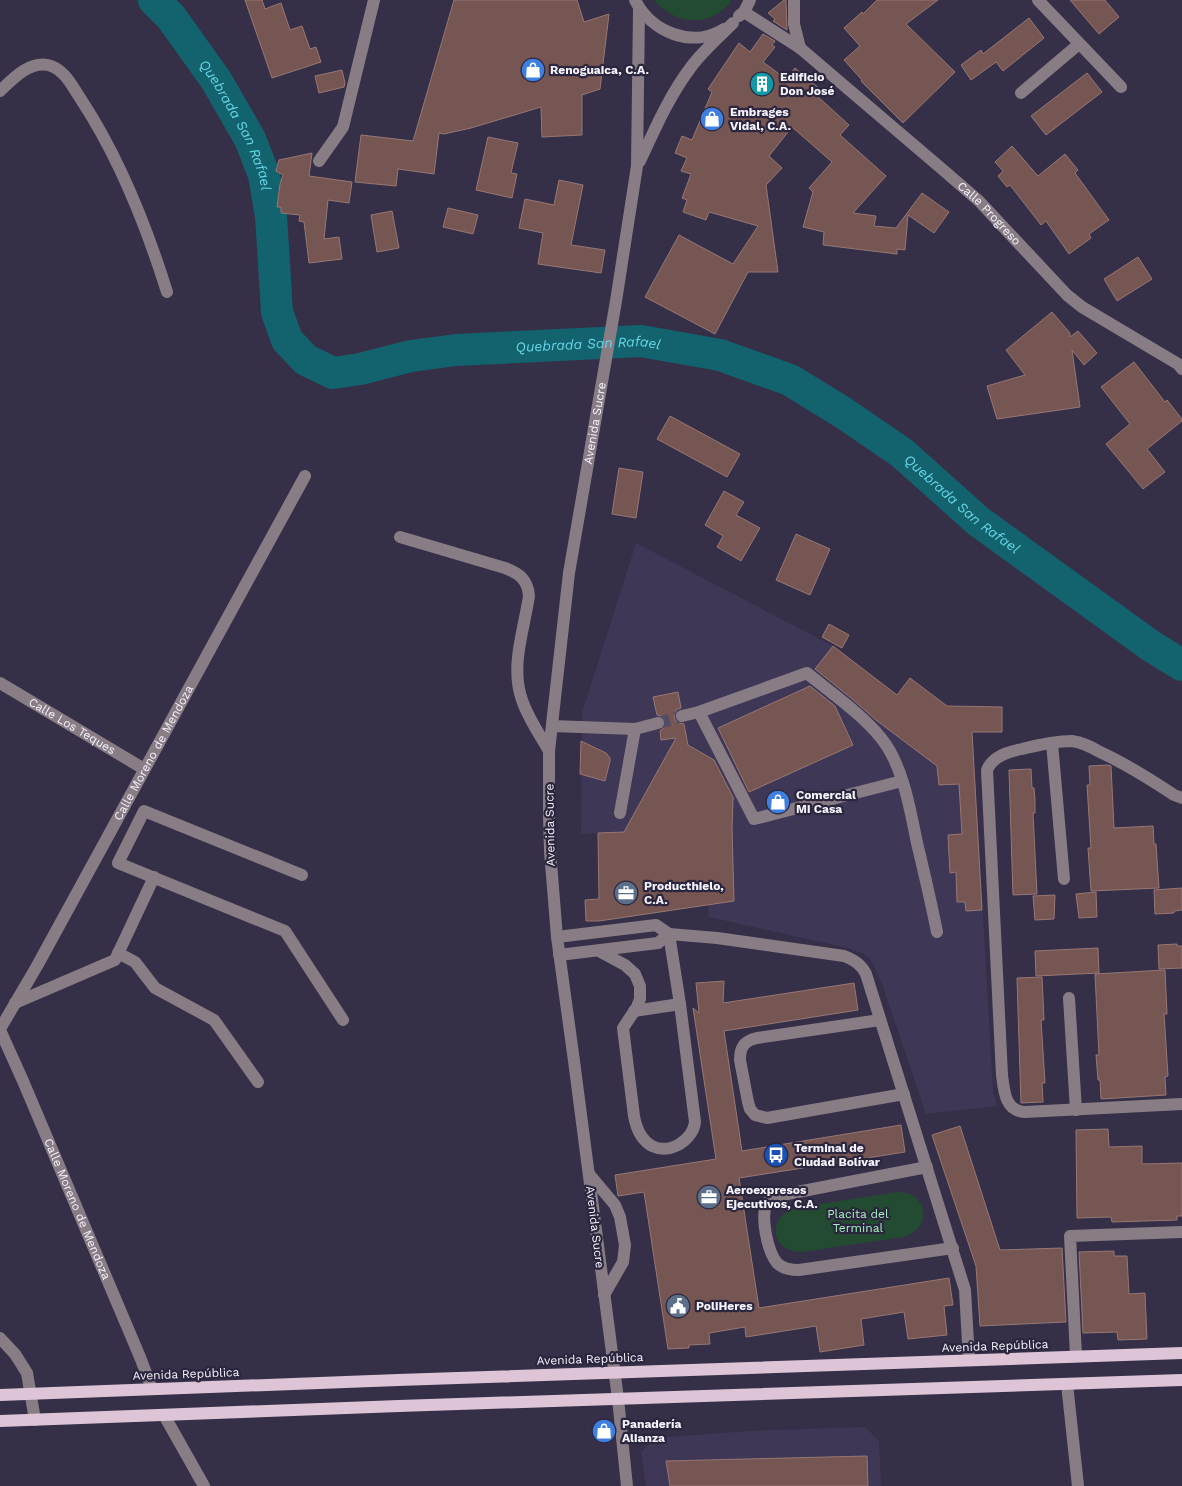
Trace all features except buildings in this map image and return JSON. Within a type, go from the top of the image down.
[{"type":"main road","name":"Avenida República","points":[[0,1395],[1182,1353]]},
{"type":"main road","points":[[0,1422],[1182,1380]]},
{"type":"street","points":[[319,161],[343,127],[374,0]]},
{"type":"street","name":"Avenida Sucre","points":[[638,166],[661,116],[683,78],[692,65],[744,12],[750,0]]},
{"type":"street","points":[[794,0],[794,24],[800,48]]},
{"type":"street","points":[[1038,0],[1121,87]]},
{"type":"street","points":[[637,4],[649,20],[662,29],[690,38],[713,34],[733,23]]},
{"type":"street","name":"Avenida Sucre","points":[[627,1486],[618,1399],[557,938],[550,851],[549,751],[569,572],[638,166],[637,4]]},
{"type":"street","name":"Calle Progreso","points":[[744,12],[800,48],[979,201],[1067,295],[1082,307],[1181,365]]},
{"type":"street","points":[[1021,93],[1080,44]]},
{"type":"street","points":[[0,91],[16,76],[36,65],[47,65],[63,73],[97,124],[112,152],[145,226],[167,292]]},
{"type":"street","name":"Calle Moreno de Mendoza","points":[[152,1389],[0,1030],[37,966],[305,476]]},
{"type":"street","points":[[400,536],[505,568],[515,572],[524,580],[529,596],[517,669],[519,691],[525,710],[549,751]]},
{"type":"street","points":[[682,716],[699,712],[807,673],[865,721],[881,738],[892,755],[902,782],[937,932]]},
{"type":"street","name":"Calle Los Teques","points":[[0,683],[144,769]]},
{"type":"street","points":[[699,712],[754,819],[902,782]]},
{"type":"street","points":[[552,726],[635,729],[658,723]]},
{"type":"street","points":[[620,813],[635,729]]},
{"type":"street","points":[[1182,798],[1174,795],[1120,761],[1084,744],[1073,741],[1020,749],[993,760],[988,770],[1002,1074],[1005,1095],[1010,1105],[1018,1111],[1025,1112],[1182,1104]]},
{"type":"street","points":[[1052,743],[1064,879]]},
{"type":"street","points":[[302,875],[144,811],[118,862],[285,931],[343,1020]]},
{"type":"street","points":[[15,1003],[115,960],[154,877]]},
{"type":"street","points":[[557,938],[656,925],[669,934],[717,938],[844,956],[861,965],[866,974],[965,1290],[969,1360]]},
{"type":"street","points":[[559,955],[658,943],[669,934]]},
{"type":"street","points":[[599,951],[616,959],[635,974],[640,986],[640,999],[624,1028],[635,1122],[642,1137],[652,1146],[672,1148],[687,1140],[694,1129],[695,1122],[669,934]]},
{"type":"street","points":[[118,952],[135,962],[156,988],[214,1020],[258,1082]]},
{"type":"street","points":[[1069,998],[1076,1110]]},
{"type":"street","points":[[634,1011],[680,1004]]},
{"type":"street","points":[[880,1020],[757,1038],[744,1043],[740,1060],[750,1109],[755,1115],[767,1118],[904,1094]]},
{"type":"street","points":[[927,1167],[772,1198],[765,1210],[767,1241],[774,1258],[781,1266],[791,1270],[953,1248]]},
{"type":"street","points":[[588,1174],[615,1205],[620,1217],[625,1245],[623,1262],[604,1295]]},
{"type":"street","points":[[1076,1356],[1070,1236],[1182,1232]]},
{"type":"street","points":[[0,1338],[24,1367],[30,1382],[35,1420]]},
{"type":"street","points":[[1067,1384],[1078,1486]]},
{"type":"street","points":[[164,1415],[204,1486]]},
{"type":"shaded area","name":"Comercial Mi Casa","points":[[636,543],[833,646],[959,742],[973,741],[993,1090],[997,1106],[926,1114],[882,984],[871,960],[862,953],[709,917],[708,905],[624,832],[581,834],[582,713]]},
{"type":"shaded area","points":[[865,1427],[879,1441],[881,1486],[646,1486],[641,1452],[655,1438],[749,1431]]},
{"type":"green space","points":[[654,0],[732,0],[724,9],[714,15],[704,19],[693,20],[673,15]]},
{"type":"green space","name":"Placita del Terminal","points":[[898,1192],[916,1198],[921,1204],[923,1211],[923,1219],[920,1226],[904,1237],[801,1252],[783,1246],[778,1240],[776,1226],[779,1219],[795,1208]]},
{"type":"waterway","name":"Quebrada San Rafael","points":[[154,0],[171,17],[216,80],[250,139],[264,175],[271,216],[277,312],[287,340],[306,360],[333,373],[360,369],[411,356],[456,350],[641,341],[720,355],[790,380],[842,412],[902,453],[978,521],[1151,646],[1182,665]]},
{"type":"tunnel","points":[[658,723],[682,716]]},
{"type":"place","name":"Renoguaica, C.A.","points":[[533,70]]},
{"type":"place","name":"Edificio Don José","points":[[762,84]]},
{"type":"place","name":"Embrages Vidal, C.A.","points":[[712,119]]},
{"type":"place","name":"Comercial Mi Casa","points":[[778,802]]},
{"type":"place","name":"Producthielo, C.A.","points":[[626,893]]},
{"type":"place","name":"Terminal de Ciudad Bolívar","points":[[776,1155]]},
{"type":"place","name":"Aeroexpresos Ejecutivos, C.A.","points":[[709,1197]]},
{"type":"place","name":"PoliHeres","points":[[678,1306]]},
{"type":"place","name":"Panadería Alianza","points":[[604,1431]]}]
